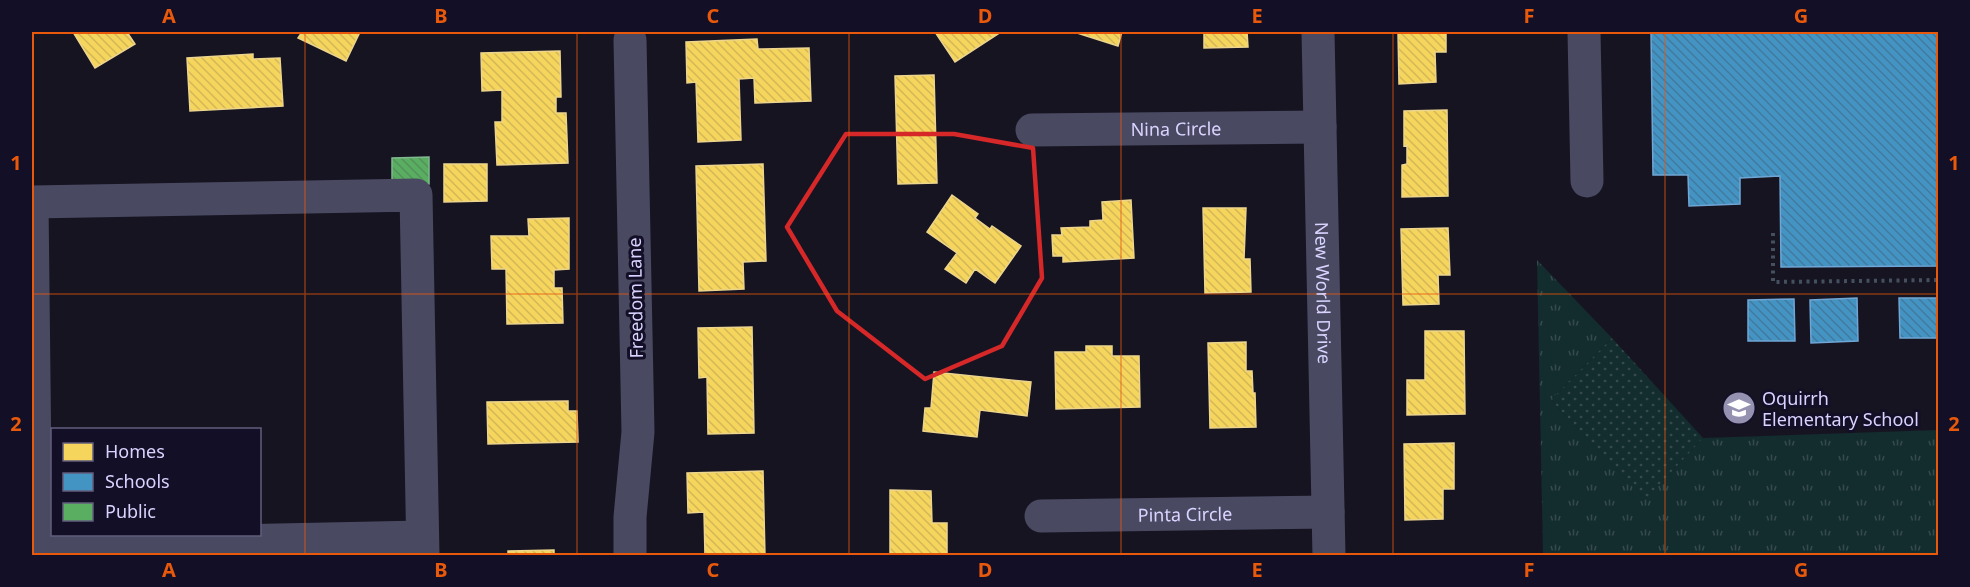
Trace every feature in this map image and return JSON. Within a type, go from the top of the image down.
[{"type":"street","name":"New World Drive","points":[[1318,32],[1329,555]]},
{"type":"street","points":[[1584,32],[1587,181]]},
{"type":"street","name":"Freedom Lane","points":[[630,40],[638,432],[630,518],[630,555]]},
{"type":"street","name":"Nina Circle","points":[[1032,130],[1320,127]]},
{"type":"street","points":[[416,195],[422,546],[36,550],[33,202],[416,195]]},
{"type":"street","name":"Pinta Circle","points":[[1041,516],[1328,512]]},
{"type":"path","points":[[1773,233],[1773,282],[1938,280]]},
{"type":"highlighted area","points":[[846,134],[954,134],[1033,148],[1042,278],[1002,346],[925,379],[837,311],[787,227]]},
{"type":"green space","points":[[1537,260],[1612,338],[1551,400],[1645,499],[1703,438],[1938,430],[1938,555],[1543,555]]},
{"type":"green space","points":[[1612,338],[1703,438],[1645,500],[1551,400]]},
{"type":"building: Homes","points":[[73,32],[127,32],[135,44],[95,68]]},
{"type":"building: Homes","points":[[302,32],[360,32],[346,61],[298,38]]},
{"type":"building: Homes","points":[[935,32],[1001,32],[955,62]]},
{"type":"building: Homes","points":[[1074,32],[1122,32],[1118,46]]},
{"type":"building: Homes","points":[[1204,32],[1247,32],[1248,47],[1204,48]]},
{"type":"building: Homes","points":[[1398,32],[1446,32],[1446,52],[1435,52],[1436,82],[1399,84]]},
{"type":"building: Homes","points":[[757,39],[758,49],[809,48],[811,101],[755,103],[754,78],[739,79],[741,140],[698,142],[696,82],[687,83],[686,42]]},
{"type":"building: Homes","points":[[560,51],[561,97],[556,97],[556,113],[566,113],[568,163],[497,165],[495,122],[502,122],[502,90],[482,91],[481,53]]},
{"type":"building: Homes","points":[[253,54],[253,59],[280,58],[283,106],[190,111],[187,58]]},
{"type":"building: Homes","points":[[934,75],[937,183],[898,184],[895,76]]},
{"type":"building: Homes","points":[[1447,110],[1448,196],[1402,197],[1402,165],[1407,164],[1407,145],[1404,146],[1404,111]]},
{"type":"building: Homes","points":[[444,164],[487,164],[487,201],[444,202]]},
{"type":"building: Homes","points":[[763,164],[766,261],[743,262],[744,289],[699,291],[696,166]]},
{"type":"building: Homes","points":[[952,195],[978,214],[975,218],[990,229],[992,226],[1021,246],[995,283],[975,269],[966,283],[945,269],[957,253],[927,232]]},
{"type":"building: Homes","points":[[1131,200],[1134,258],[1063,262],[1063,256],[1053,256],[1052,235],[1062,235],[1061,228],[1090,227],[1090,221],[1103,220],[1102,202]]},
{"type":"building: Homes","points":[[1203,208],[1246,208],[1244,259],[1250,259],[1251,292],[1205,293]]},
{"type":"building: Homes","points":[[569,218],[569,269],[554,270],[554,288],[562,288],[563,323],[507,324],[506,269],[492,269],[491,236],[529,236],[528,219]]},
{"type":"building: Homes","points":[[1448,228],[1450,275],[1438,275],[1439,304],[1403,305],[1401,229]]},
{"type":"building: Homes","points":[[752,327],[754,433],[708,434],[707,377],[699,378],[698,328]]},
{"type":"building: Homes","points":[[1425,331],[1464,331],[1465,414],[1407,415],[1407,380],[1425,380]]},
{"type":"building: Homes","points":[[1246,342],[1246,371],[1252,371],[1256,427],[1210,428],[1208,343]]},
{"type":"building: Homes","points":[[1086,346],[1112,346],[1112,356],[1139,356],[1140,407],[1056,409],[1055,352],[1086,352]]},
{"type":"building: Homes","points":[[934,372],[1031,382],[1027,416],[980,410],[977,437],[923,431],[925,408],[931,408]]},
{"type":"building: Homes","points":[[568,401],[568,411],[577,411],[578,442],[488,444],[487,402]]},
{"type":"building: Homes","points":[[1454,443],[1454,489],[1443,489],[1443,519],[1405,520],[1404,444]]},
{"type":"building: Homes","points":[[763,471],[765,556],[705,556],[704,512],[688,513],[687,473]]},
{"type":"building: Homes","points":[[890,490],[931,491],[932,523],[947,523],[947,556],[890,556]]},
{"type":"building: Homes","points":[[554,550],[554,556],[508,556],[508,551]]},
{"type":"building: Schools","points":[[1651,32],[1938,32],[1938,266],[1781,267],[1780,176],[1740,178],[1740,204],[1689,206],[1688,175],[1653,175]]},
{"type":"building: Schools","points":[[1857,298],[1858,341],[1811,343],[1810,300]]},
{"type":"building: Schools","points":[[1899,298],[1938,298],[1938,338],[1900,338]]},
{"type":"building: Schools","points":[[1794,299],[1795,341],[1748,341],[1748,300]]},
{"type":"building: Public","points":[[429,157],[429,184],[392,184],[392,158]]},
{"type":"place","name":"Oquirrh Elementary School","points":[[1739,408]]}]
